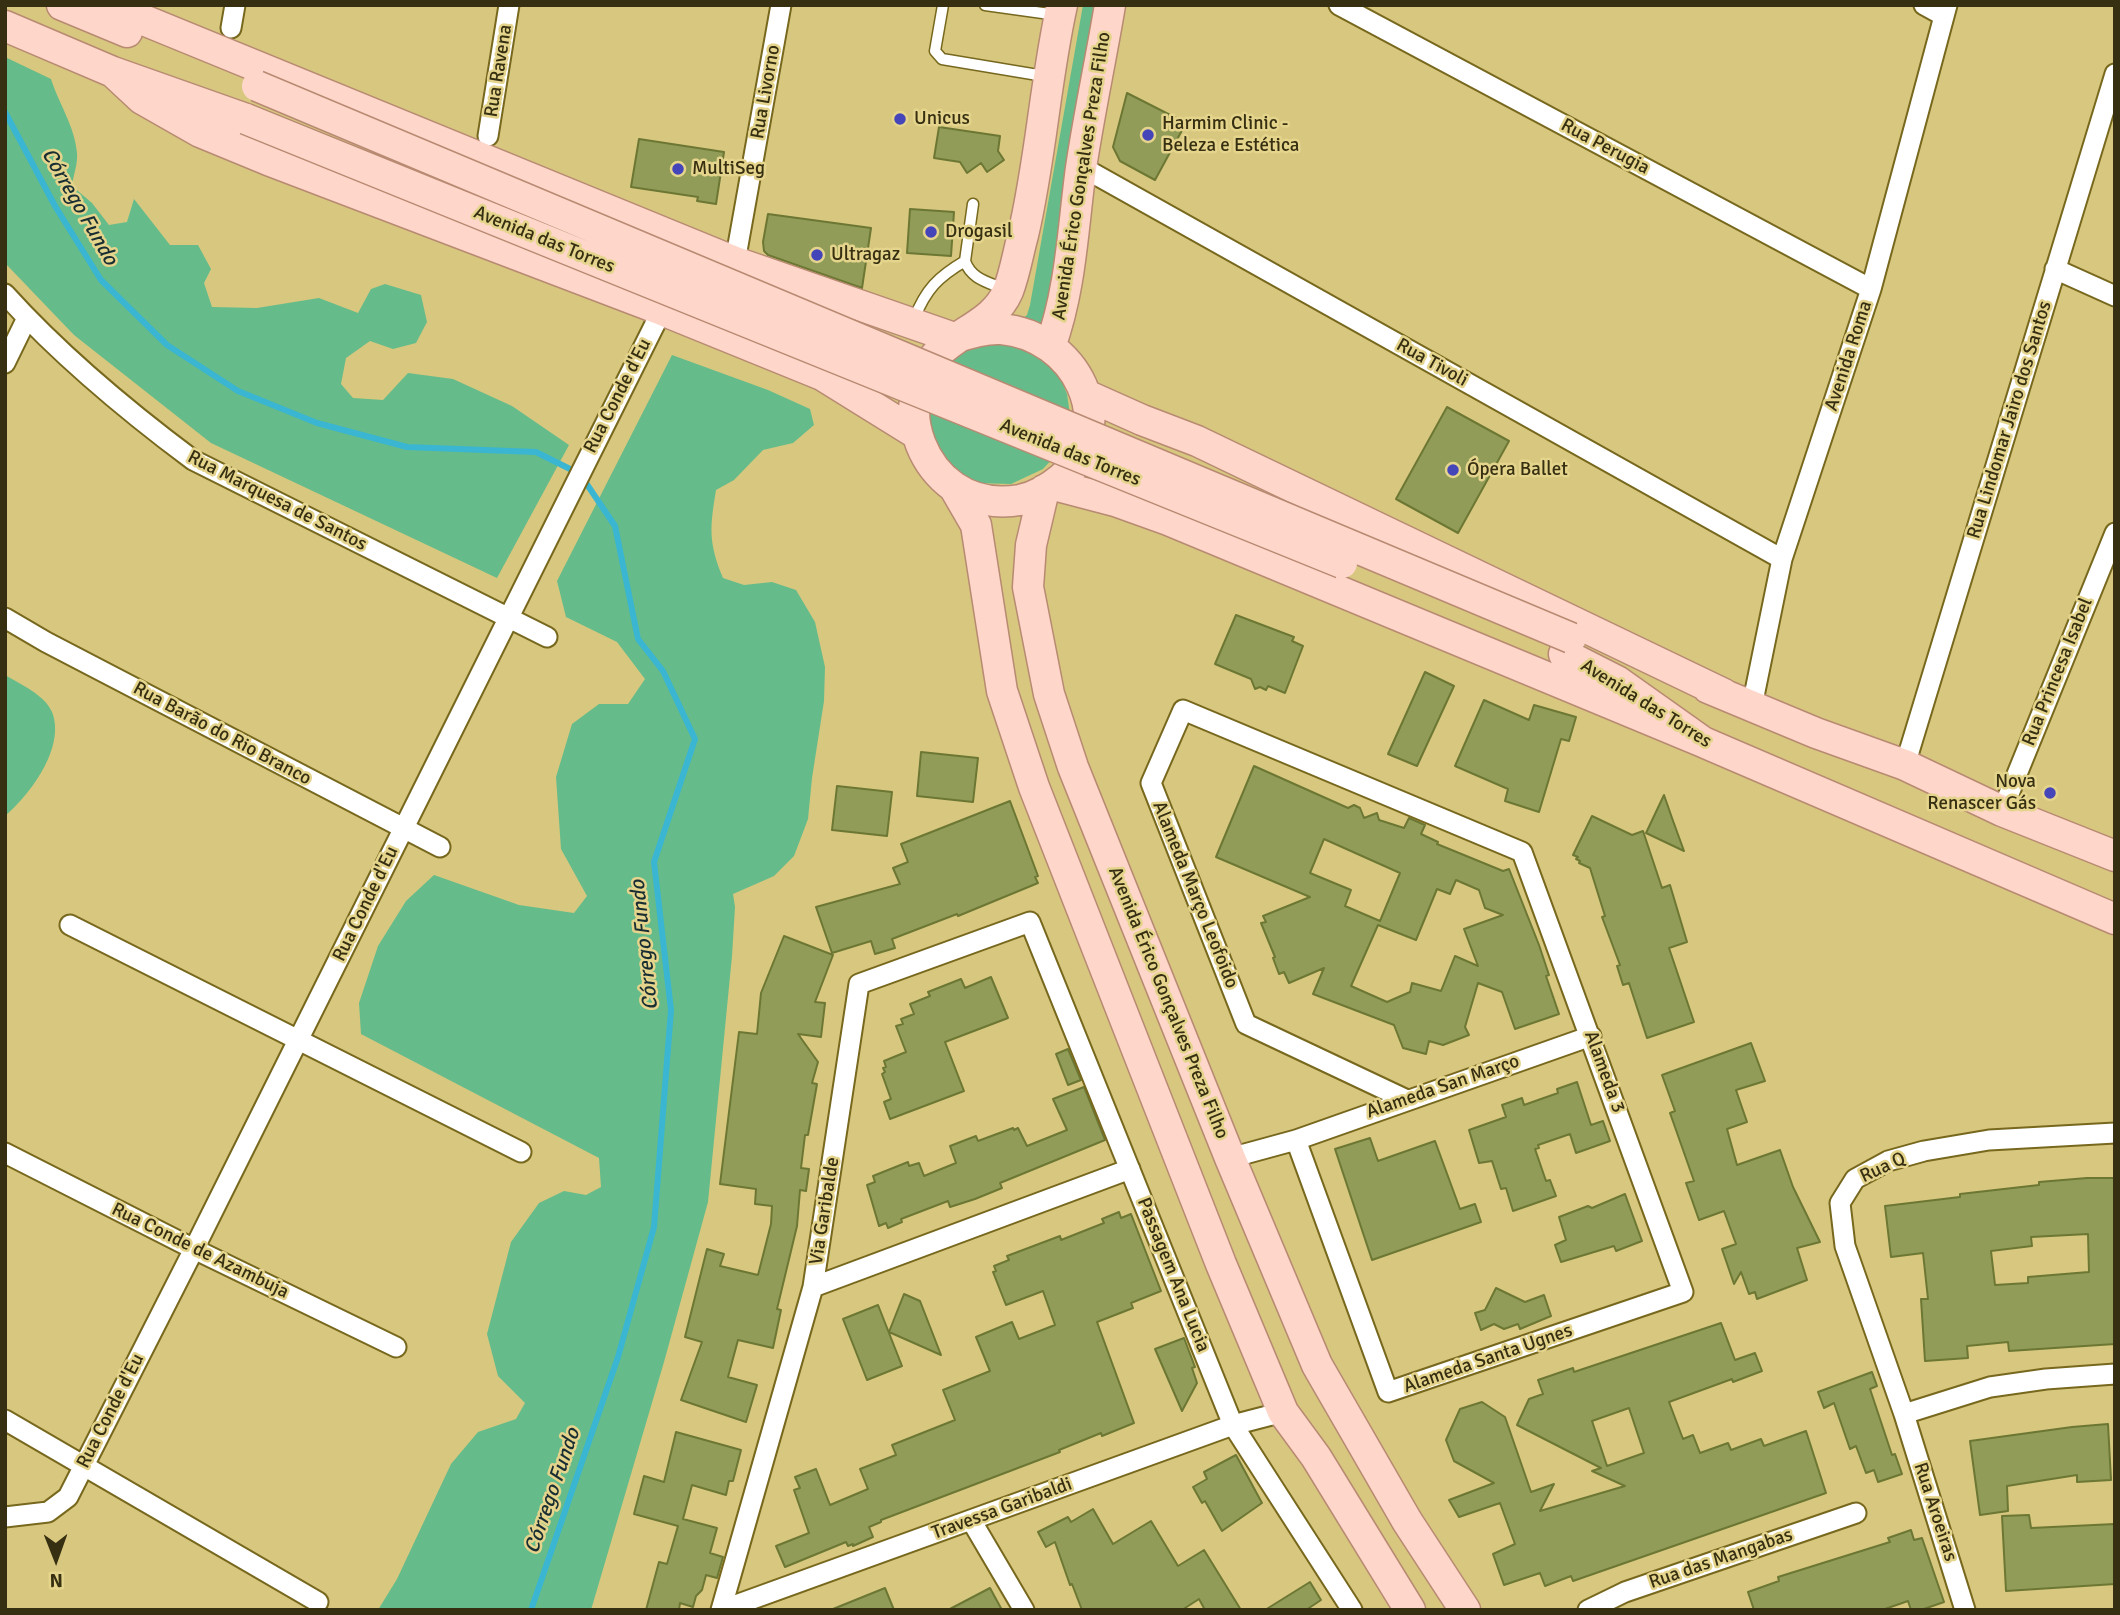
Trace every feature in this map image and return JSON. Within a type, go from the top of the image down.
[{"type":"main road","name":"Avenida das Torres","points":[[62,5],[1568,646],[1703,742],[2115,919]]},
{"type":"main road","points":[[107,5],[736,262],[954,338],[977,330],[1000,329],[1024,334],[1050,346],[1080,384],[1724,694]]},
{"type":"main road","name":"Avenida Érico Gonçalves Preza Filho","points":[[1050,346],[1058,324],[1070,267],[1082,167],[1110,5]]},
{"type":"main road","points":[[1061,10],[1029,207],[1008,290],[990,316],[937,352],[924,370],[916,390],[914,412],[922,445],[935,470],[954,486],[983,499],[1004,502],[1025,499],[1049,487],[1115,501],[1168,520],[1703,742]]},
{"type":"main road","name":"Avenida das Torres","points":[[5,26],[113,72],[246,119],[1568,646],[1724,694],[1816,733],[1905,765],[2002,811],[2115,856]]},
{"type":"main road","points":[[113,72],[142,99],[200,132],[662,310],[822,375],[922,445]]},
{"type":"main road","name":"Avenida Érico Gonçalves Preza Filho","points":[[1080,384],[1090,420],[1086,445],[1073,467],[1049,487],[1031,545],[1028,587],[1049,694],[1073,767],[1230,1158],[1317,1365],[1407,1521],[1465,1610]]},
{"type":"main road","points":[[954,486],[976,525],[1002,691],[1034,787],[1221,1264],[1283,1412],[1316,1457],[1410,1610]]},
{"type":"main road","points":[[1970,858],[2050,883],[2115,910]]},
{"type":"main road","points":[[1367,1540],[1407,1521]]},
{"type":"street","points":[[231,28],[235,5]]},
{"type":"street","name":"Rua Ravena","points":[[488,136],[509,5]]},
{"type":"street","name":"Rua Livorno","points":[[736,262],[781,5]]},
{"type":"street","name":"Rua Perugia","points":[[1339,5],[1871,289]]},
{"type":"street","points":[[1924,5],[1945,11]]},
{"type":"street","name":"Avenida Roma","points":[[1752,706],[1782,559],[1871,289],[1945,11]]},
{"type":"street","name":"Rua Lindomar Jairo dos Santos","points":[[1905,765],[2115,74]]},
{"type":"street","name":"Rua Tivoli","points":[[1082,167],[1782,559]]},
{"type":"street","points":[[2055,269],[2115,296]]},
{"type":"street","name":"Rua Marquesa de Santos","points":[[5,293],[27,318],[136,416],[193,460],[547,637]]},
{"type":"street","name":"Rua Conde d'Eu","points":[[5,1517],[48,1512],[68,1497],[662,310]]},
{"type":"street","points":[[5,363],[27,318]]},
{"type":"street","name":"Rua Princesa Isabel","points":[[2002,811],[2115,533]]},
{"type":"street","name":"Rua Barão do Rio Branco","points":[[5,618],[403,830],[440,847]]},
{"type":"street","name":"Alameda Março Leofoido","points":[[1407,1100],[1246,1024],[1151,783],[1183,710],[1522,852]]},
{"type":"street","name":"Alameda 3","points":[[1522,852],[1683,1293]]},
{"type":"street","name":"Passagem Ana Lucia","points":[[1030,922],[1233,1425],[1352,1610]]},
{"type":"street","name":"Via Garibalde","points":[[722,1610],[813,1287],[859,984],[1030,922]]},
{"type":"street","points":[[70,925],[521,1152]]},
{"type":"street","name":"Alameda San Março","points":[[1230,1158],[1296,1140],[1591,1036]]},
{"type":"street","name":"Rua Q","points":[[1904,1414],[1846,1246],[1840,1203],[1855,1179],[1888,1161],[1924,1151],[1989,1140],[2115,1133]]},
{"type":"street","name":"Alameda Santa Ugnes","points":[[1296,1140],[1388,1392],[1683,1293]]},
{"type":"street","name":"Rua Conde de Azambuja","points":[[5,1153],[396,1348]]},
{"type":"street","points":[[813,1287],[1130,1169]]},
{"type":"street","points":[[1904,1414],[1990,1387],[2046,1379],[2115,1374]]},
{"type":"street","name":"Travessa Garibaldi","points":[[722,1610],[1233,1425],[1283,1412]]},
{"type":"street","name":"Rua Aroeiras","points":[[1904,1414],[1965,1610]]},
{"type":"street","points":[[5,1420],[318,1602]]},
{"type":"street","name":"Rua das Mangabas","points":[[1588,1610],[1625,1592],[1856,1513]]},
{"type":"street","points":[[971,1520],[1024,1610]]},
{"type":"lane","points":[[943,5],[934,51],[942,59],[1048,77]]},
{"type":"lane","points":[[985,5],[1061,10]]},
{"type":"lane","points":[[973,204],[965,261],[968,270],[975,277],[1008,290]]},
{"type":"lane","points":[[912,324],[930,288],[942,275],[965,261]]},
{"type":"green space","points":[[1083,5],[1103,5],[1051,332],[1021,320],[1027,315],[1030,305]]},
{"type":"green space","points":[[5,57],[51,79],[76,143],[77,161],[72,186],[92,203],[109,225],[127,222],[134,199],[170,245],[198,245],[211,269],[204,283],[212,307],[257,308],[319,298],[358,313],[371,289],[385,284],[421,295],[427,322],[416,343],[393,349],[370,341],[346,358],[341,384],[353,398],[383,400],[408,373],[453,379],[512,406],[569,445],[497,578],[211,443],[74,335],[5,263]]},
{"type":"green space","points":[[994,340],[1035,350],[1059,375],[1067,394],[1070,414],[1057,454],[1043,469],[1011,484],[974,483],[947,468],[922,414],[950,356],[960,347]]},
{"type":"green space","points":[[672,355],[768,390],[810,409],[814,425],[793,443],[763,450],[734,480],[716,490],[712,525],[715,554],[723,578],[744,585],[772,582],[796,590],[815,622],[825,667],[824,701],[808,819],[794,856],[774,876],[733,894],[735,907],[732,956],[708,1202],[591,1610],[378,1610],[397,1579],[451,1464],[478,1432],[516,1419],[525,1403],[498,1376],[487,1334],[511,1242],[539,1203],[564,1191],[586,1195],[601,1187],[599,1158],[361,1034],[359,1003],[378,946],[406,901],[434,875],[519,905],[574,913],[587,896],[561,849],[556,777],[572,724],[599,704],[628,704],[645,679],[617,642],[566,617],[557,581]]},
{"type":"green space","points":[[5,675],[44,700],[52,712],[55,726],[50,755],[43,769],[25,796],[5,816]]},
{"type":"building","name":"Harmim Clinic - Beleza e Estética","points":[[1127,93],[1186,123],[1155,180],[1120,161],[1113,147]]},
{"type":"building","points":[[939,127],[1000,136],[998,151],[1004,160],[987,172],[981,163],[967,173],[960,162],[934,158]]},
{"type":"building","name":"MultiSeg","points":[[639,139],[724,152],[716,204],[697,201],[698,197],[631,187]]},
{"type":"building","name":"Drogasil","points":[[910,209],[954,212],[951,256],[907,253]]},
{"type":"building","name":"Ultragaz","points":[[768,214],[871,228],[862,288],[768,255],[764,251],[763,242]]},
{"type":"building","name":"Ópera Ballet","points":[[1447,407],[1509,441],[1458,533],[1396,499]]},
{"type":"building","points":[[1236,615],[1294,637],[1292,641],[1303,646],[1285,693],[1268,686],[1266,690],[1260,687],[1255,689],[1251,679],[1215,664]]},
{"type":"building","points":[[1425,672],[1454,686],[1417,766],[1388,754]]},
{"type":"building","points":[[1484,700],[1529,720],[1534,705],[1576,717],[1569,741],[1561,739],[1539,812],[1505,801],[1508,789],[1455,766]]},
{"type":"building","points":[[921,752],[978,758],[973,802],[917,796]]},
{"type":"building","points":[[1254,766],[1348,808],[1354,805],[1360,808],[1364,818],[1377,813],[1379,820],[1404,828],[1409,818],[1425,825],[1421,834],[1438,842],[1437,844],[1503,871],[1509,869],[1539,945],[1559,1014],[1515,1029],[1502,992],[1478,983],[1465,1027],[1469,1035],[1443,1045],[1429,1041],[1426,1054],[1403,1048],[1394,1025],[1313,994],[1324,968],[1289,983],[1284,972],[1279,974],[1261,923],[1266,922],[1263,916],[1310,897],[1216,857]],"holes":[[[1324,839],[1400,873],[1380,921],[1345,906],[1351,890],[1310,873]],[[1456,880],[1479,890],[1485,908],[1503,915],[1464,929],[1478,966],[1455,956],[1441,991],[1412,983],[1410,992],[1387,1002],[1351,986],[1378,925],[1416,940],[1437,889],[1450,894]]]},
{"type":"building","points":[[837,786],[892,792],[887,836],[832,830]]},
{"type":"building","points":[[1664,795],[1672,818],[1684,851],[1646,833]]},
{"type":"building","points":[[1010,801],[1038,876],[1035,877],[1038,883],[958,916],[957,914],[892,939],[895,948],[875,954],[871,941],[832,953],[816,907],[900,884],[893,868],[908,862],[901,844]]},
{"type":"building","points":[[1592,816],[1632,835],[1643,831],[1662,888],[1670,885],[1687,942],[1669,948],[1694,1022],[1647,1038],[1629,983],[1623,985],[1617,966],[1620,965],[1602,917],[1605,916],[1590,868],[1579,863],[1576,859],[1578,857],[1573,855]]},
{"type":"building","points":[[784,936],[833,955],[815,1002],[825,1003],[821,1037],[798,1034],[818,1062],[812,1083],[817,1084],[808,1135],[805,1135],[801,1168],[809,1169],[806,1191],[800,1190],[797,1226],[777,1309],[781,1310],[773,1348],[738,1340],[728,1377],[757,1385],[746,1422],[681,1400],[702,1342],[685,1337],[707,1249],[724,1254],[720,1266],[758,1275],[771,1224],[772,1206],[755,1204],[756,1189],[720,1184],[739,1032],[757,1034],[761,993]]},
{"type":"building","points":[[991,977],[1008,1018],[945,1042],[964,1091],[890,1119],[884,1102],[891,1099],[882,1074],[885,1072],[883,1068],[886,1067],[884,1061],[906,1052],[896,1026],[903,1024],[901,1019],[914,1014],[910,1004],[930,996],[928,992],[961,979],[965,988]]},
{"type":"building","points":[[1751,1043],[1765,1081],[1736,1090],[1747,1122],[1727,1129],[1737,1165],[1780,1150],[1793,1187],[1820,1242],[1797,1248],[1807,1280],[1757,1299],[1755,1292],[1749,1294],[1741,1272],[1734,1284],[1722,1249],[1736,1244],[1724,1211],[1699,1220],[1686,1183],[1694,1181],[1670,1113],[1675,1111],[1662,1075]]},
{"type":"building","points":[[1068,1049],[1081,1080],[1068,1085],[1056,1054]]},
{"type":"building","points":[[1577,1082],[1591,1125],[1603,1121],[1610,1141],[1576,1153],[1570,1134],[1538,1145],[1539,1148],[1535,1149],[1546,1181],[1550,1180],[1556,1196],[1513,1211],[1506,1188],[1501,1189],[1492,1161],[1479,1163],[1469,1130],[1506,1117],[1502,1105],[1522,1098],[1524,1105],[1558,1093],[1557,1089]]},
{"type":"building","points":[[1084,1087],[1105,1140],[1000,1183],[1002,1188],[975,1199],[950,1207],[948,1201],[901,1219],[902,1222],[888,1228],[886,1223],[879,1226],[867,1185],[875,1182],[873,1176],[908,1162],[909,1166],[919,1163],[924,1176],[956,1163],[950,1146],[976,1136],[978,1141],[1018,1128],[1027,1146],[1067,1130],[1053,1099]]},
{"type":"building","points":[[1370,1138],[1378,1161],[1435,1141],[1460,1209],[1475,1204],[1481,1222],[1372,1260],[1335,1149]]},
{"type":"building","points":[[2115,1178],[2115,1344],[2009,1351],[2008,1342],[1967,1346],[1968,1358],[1925,1361],[1921,1299],[1928,1299],[1923,1253],[1891,1257],[1885,1206],[2039,1185],[2039,1182]],"holes":[[[2088,1234],[2089,1272],[2028,1277],[2028,1283],[1995,1285],[1991,1251],[2032,1246],[2031,1237]]]},
{"type":"building","points":[[1625,1194],[1642,1241],[1616,1251],[1614,1246],[1561,1262],[1555,1245],[1566,1240],[1559,1217],[1588,1206],[1592,1208]]},
{"type":"building","points":[[1119,1212],[1121,1218],[1131,1214],[1161,1291],[1131,1303],[1133,1308],[1097,1322],[1134,1423],[1102,1436],[1101,1433],[1059,1450],[1060,1452],[881,1520],[869,1527],[873,1537],[853,1546],[848,1546],[846,1542],[785,1567],[776,1546],[809,1533],[794,1490],[800,1488],[795,1477],[816,1469],[830,1505],[868,1489],[860,1469],[896,1455],[892,1445],[955,1420],[943,1390],[990,1371],[976,1337],[1012,1322],[1019,1339],[1055,1325],[1043,1291],[1006,1305],[993,1272],[996,1271],[994,1266],[1009,1260],[1007,1256],[1060,1236],[1061,1240],[1104,1223],[1102,1219]]},
{"type":"building","points":[[1496,1288],[1525,1302],[1544,1295],[1551,1316],[1520,1329],[1518,1324],[1504,1329],[1494,1324],[1481,1330],[1475,1313],[1485,1310]]},
{"type":"building","points":[[904,1294],[920,1301],[941,1355],[889,1332]]},
{"type":"building","points":[[878,1305],[902,1366],[867,1380],[843,1319]]},
{"type":"building","points":[[1721,1323],[1735,1360],[1755,1353],[1762,1371],[1669,1402],[1683,1439],[1693,1435],[1700,1453],[1728,1443],[1731,1450],[1761,1439],[1764,1446],[1806,1431],[1826,1493],[1573,1581],[1571,1576],[1545,1586],[1540,1573],[1504,1585],[1493,1554],[1515,1544],[1500,1503],[1459,1517],[1449,1500],[1494,1483],[1454,1461],[1446,1440],[1460,1409],[1482,1402],[1505,1417],[1531,1492],[1554,1484],[1540,1511],[1625,1486],[1592,1471],[1601,1468],[1517,1425],[1529,1399],[1543,1394],[1538,1380],[1573,1368],[1574,1372]],"holes":[[[1629,1408],[1644,1453],[1607,1466],[1592,1421]]]},
{"type":"building","points":[[1184,1338],[1195,1367],[1192,1368],[1197,1383],[1182,1411],[1155,1349]]},
{"type":"building","points":[[1872,1372],[1877,1386],[1870,1389],[1892,1455],[1895,1454],[1902,1474],[1878,1482],[1874,1470],[1866,1473],[1856,1446],[1850,1449],[1834,1403],[1824,1408],[1818,1392]]},
{"type":"building","points":[[2108,1424],[2111,1480],[2077,1482],[2077,1475],[2007,1486],[2008,1511],[1980,1515],[1970,1441]]},
{"type":"building","points":[[676,1432],[741,1450],[733,1481],[729,1481],[726,1495],[692,1485],[683,1519],[717,1528],[710,1553],[723,1557],[717,1578],[706,1575],[693,1607],[680,1603],[679,1610],[646,1610],[659,1562],[667,1564],[678,1526],[634,1514],[644,1476],[664,1482]]},
{"type":"building","points":[[1236,1455],[1262,1503],[1222,1531],[1205,1501],[1202,1503],[1193,1487],[1207,1479],[1204,1472]]},
{"type":"building","points":[[1093,1509],[1113,1544],[1151,1521],[1178,1566],[1204,1550],[1241,1610],[1205,1610],[1199,1599],[1182,1610],[1082,1610],[1055,1542],[1046,1547],[1038,1532],[1068,1517],[1071,1522]]},
{"type":"building","points":[[2029,1515],[2031,1528],[2115,1524],[2115,1584],[2006,1591],[2002,1516]]},
{"type":"building","points":[[1911,1530],[1914,1540],[1922,1538],[1944,1602],[1921,1610],[1911,1610],[1908,1601],[1882,1610],[1754,1610],[1748,1592],[1779,1581],[1778,1577],[1890,1542],[1888,1538]]},
{"type":"building","points":[[1310,1582],[1321,1600],[1306,1610],[1265,1610]]},
{"type":"building","points":[[885,1588],[894,1610],[833,1610],[833,1609]]},
{"type":"building","points":[[990,1588],[1002,1610],[948,1610]]},
{"type":"waterway","name":"Córrego Fundo","points":[[5,112],[55,206],[101,280],[167,345],[238,391],[317,423],[407,447],[536,452],[580,474],[615,526],[638,639],[663,671],[695,739],[654,862],[671,1010],[654,1227],[618,1357],[531,1610]]},
{"type":"place","name":"Unicus","points":[[900,119]]},
{"type":"place","name":"Harmim Clinic - Beleza e Estética","points":[[1148,135]]},
{"type":"place","name":"MultiSeg","points":[[678,169]]},
{"type":"place","name":"Drogasil","points":[[931,232]]},
{"type":"place","name":"Ultragaz","points":[[817,255]]},
{"type":"place","name":"Ópera Ballet","points":[[1453,470]]},
{"type":"place","name":"Nova Renascer Gás","points":[[2050,793]]}]
